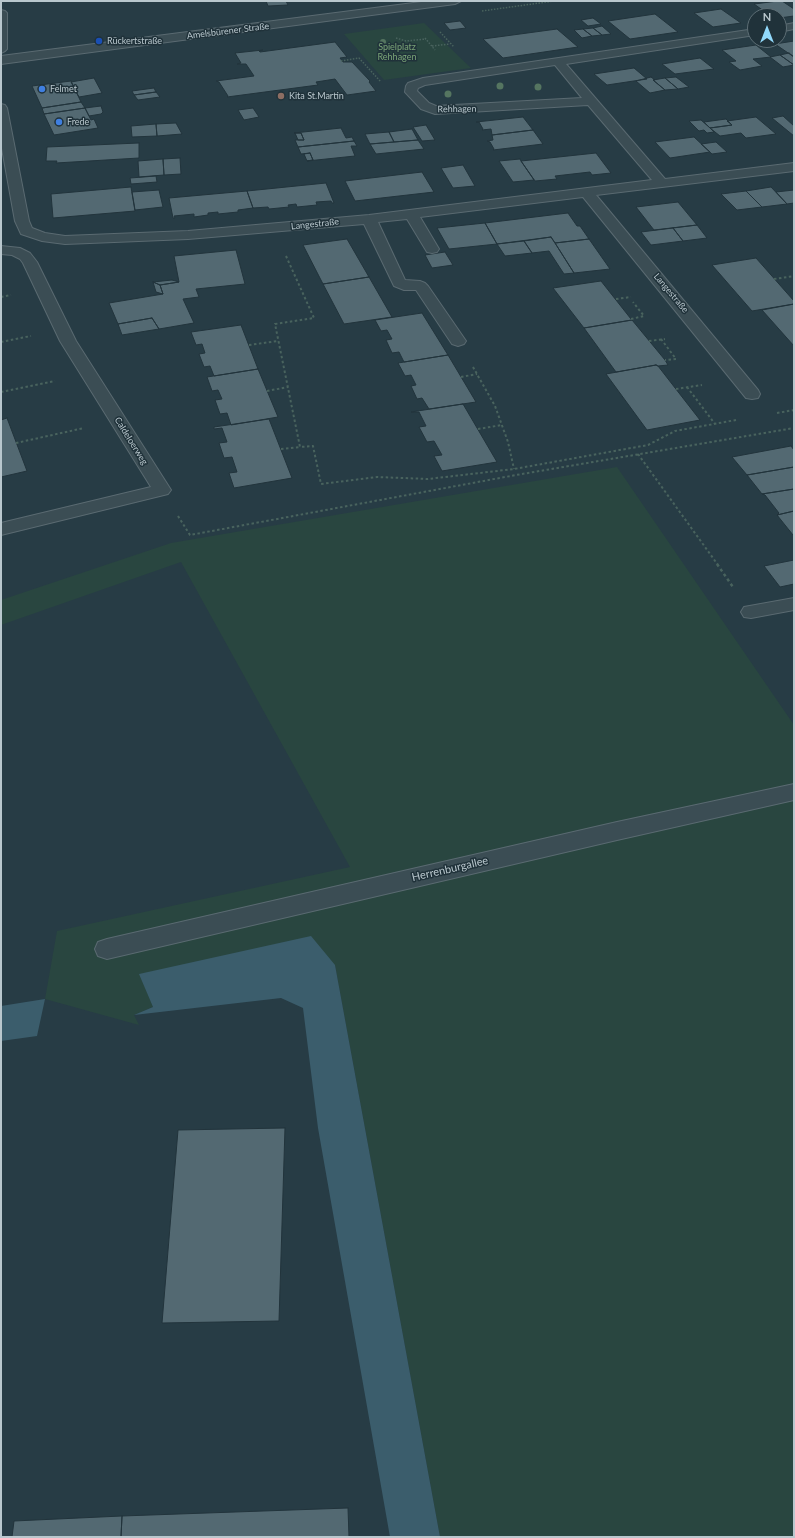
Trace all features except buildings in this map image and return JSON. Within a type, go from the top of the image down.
[{"type":"street","points":[[1,5],[2,1]]},
{"type":"street","name":"Amelsbürener Straße","points":[[1,60],[455,1]]},
{"type":"street","points":[[1,13],[1,49]]},
{"type":"street","points":[[412,86],[423,82],[460,76],[747,33]]},
{"type":"street","points":[[558,62],[662,184]]},
{"type":"street","name":"Rehhagen","points":[[412,86],[412,92],[425,106],[436,110],[591,101]]},
{"type":"street","name":"Langestraße","points":[[1,108],[22,221],[26,231],[42,238],[64,240],[188,235],[370,219],[588,194],[794,167]]},
{"type":"street","name":"Langestraße","points":[[588,194],[670,291],[752,394]]},
{"type":"street","points":[[411,214],[432,250]]},
{"type":"street","points":[[370,219],[399,283],[404,285],[420,286],[458,341]]},
{"type":"street","name":"Caldeloerweg","points":[[8,250],[25,256],[30,262],[68,341],[162,490]]},
{"type":"street","points":[[1,529],[162,490]]},
{"type":"street","points":[[751,612],[794,604]]},
{"type":"street","name":"Herrenburgallee","points":[[107,949],[617,831],[794,792]]},
{"type":"path","points":[[395,35],[398,39],[406,41],[426,39]]},
{"type":"path","points":[[431,46],[451,44]]},
{"type":"path","points":[[342,60],[359,58],[383,84],[394,83],[412,86]]},
{"type":"path","points":[[273,228],[314,318],[275,324],[300,447]]},
{"type":"path","points":[[774,279],[794,276]]},
{"type":"path","points":[[629,297],[644,316],[631,319]]},
{"type":"path","points":[[661,339],[676,358],[665,360]]},
{"type":"path","points":[[249,345],[278,341]]},
{"type":"path","points":[[458,341],[495,406],[508,442],[514,469]]},
{"type":"path","points":[[1,392],[89,374]]},
{"type":"path","points":[[461,377],[477,374]]},
{"type":"path","points":[[267,391],[288,387]]},
{"type":"path","points":[[688,387],[715,424]]},
{"type":"path","points":[[775,413],[794,410]]},
{"type":"path","points":[[16,443],[118,420]]},
{"type":"path","points":[[281,449],[313,446],[321,484],[377,476],[428,480],[514,469],[648,445],[675,431],[738,420]]},
{"type":"path","points":[[478,429],[502,425]]},
{"type":"path","points":[[162,490],[190,535],[638,454],[794,428]]},
{"type":"path","points":[[638,454],[751,612]]},
{"type":"green space","name":"Spielplatz Rehhagen","points":[[424,23],[471,68],[384,80],[344,34]]},
{"type":"green space","points":[[617,467],[794,725],[794,1537],[440,1537],[335,965],[140,974],[153,1007],[134,1015],[139,1025],[45,999],[57,931],[350,867],[181,562],[1,625],[1,600],[171,543]]},
{"type":"water","points":[[311,936],[335,965],[440,1537],[390,1537],[318,1128],[303,1008],[281,998],[134,1015],[153,1007],[139,974]]},
{"type":"water","points":[[45,999],[37,1036],[1,1041],[1,1006]]},
{"type":"place","name":"Rückertstraße","points":[[99,41]]},
{"type":"place","name":"Felmet","points":[[42,89]]},
{"type":"place","name":"Kita St.Martin","points":[[281,96]]},
{"type":"place","name":"Frede","points":[[59,122]]}]
